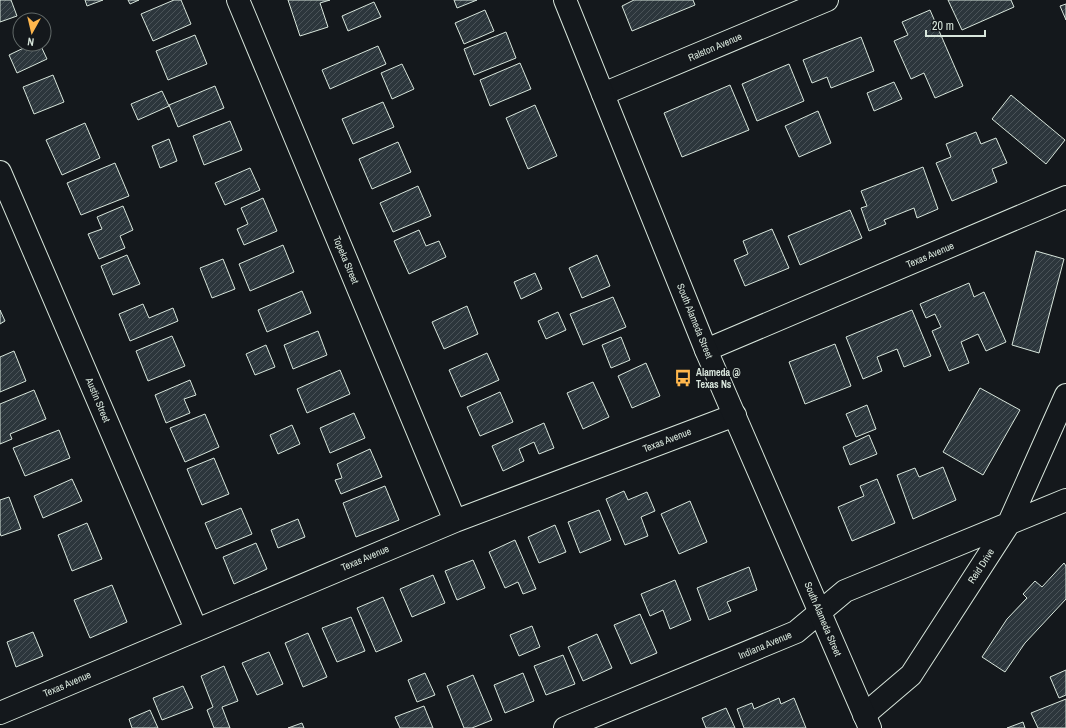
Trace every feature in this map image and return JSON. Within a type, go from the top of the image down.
[{"type":"street","name":"Topeka Street","points":[[238,0],[454,520]]},
{"type":"street","name":"South Alameda Street","points":[[565,0],[706,350],[867,721]]},
{"type":"street","name":"Ralston Avenue","points":[[603,94],[827,0]]},
{"type":"street","name":"Austin Street","points":[[0,172],[196,629]]},
{"type":"street","name":"Texas Avenue","points":[[706,350],[1066,197]]},
{"type":"street","name":"Reid Drive","points":[[867,721],[911,675],[1008,525],[1066,395]]},
{"type":"street","name":"Texas Avenue","points":[[0,713],[454,520],[735,415]]},
{"type":"street","name":"Indiana Avenue","points":[[565,728],[796,632],[845,591],[1066,500]]},
{"type":"building","points":[[0,0],[11,0],[16,12],[12,12],[12,18],[0,22]]},
{"type":"building","points":[[85,0],[103,0],[87,6]]},
{"type":"building","points":[[128,0],[139,0],[130,4]]},
{"type":"building","points":[[174,0],[181,0],[191,24],[153,41],[141,14]]},
{"type":"building","points":[[288,0],[330,0],[320,3],[328,27],[300,36]]},
{"type":"building","points":[[454,0],[477,0],[457,8]]},
{"type":"building","points":[[634,0],[693,0],[695,5],[632,31],[622,6]]},
{"type":"building","points":[[948,0],[1011,0],[1014,7],[962,30]]},
{"type":"building","points":[[374,2],[381,17],[348,31],[342,16]]},
{"type":"building","points":[[1066,4],[1066,20],[1060,6]]},
{"type":"building","points":[[485,10],[494,31],[464,44],[455,23]]},
{"type":"building","points":[[930,10],[963,86],[935,98],[924,73],[911,79],[894,41],[908,35],[902,22]]},
{"type":"building","points":[[506,32],[516,58],[474,75],[464,49]]},
{"type":"building","points":[[195,35],[207,64],[168,80],[156,51]]},
{"type":"building","points":[[861,37],[874,71],[831,88],[827,77],[812,83],[803,60]]},
{"type":"building","points":[[378,46],[386,64],[330,89],[322,70]]},
{"type":"building","points":[[15,52],[44,52],[47,59],[17,73],[9,55]]},
{"type":"building","points":[[520,63],[531,89],[490,106],[480,80]]},
{"type":"building","points":[[402,64],[414,89],[392,99],[381,73]]},
{"type":"building","points":[[789,64],[804,101],[757,121],[742,84]]},
{"type":"building","points":[[53,75],[64,102],[34,114],[23,87]]},
{"type":"building","points":[[894,82],[902,99],[874,111],[867,93]]},
{"type":"building","points":[[730,85],[749,130],[682,157],[664,113]]},
{"type":"building","points":[[215,86],[224,108],[178,127],[169,105]]},
{"type":"building","points":[[162,91],[169,106],[138,120],[131,104]]},
{"type":"building","points":[[1011,95],[1065,140],[1046,164],[992,119]]},
{"type":"building","points":[[383,102],[394,127],[353,144],[342,119]]},
{"type":"building","points":[[535,105],[557,156],[528,169],[506,118]]},
{"type":"building","points":[[818,111],[831,143],[799,157],[785,126]]},
{"type":"building","points":[[230,121],[242,150],[204,165],[193,136]]},
{"type":"building","points":[[85,123],[100,158],[62,175],[46,140]]},
{"type":"building","points":[[976,132],[981,144],[996,138],[1007,163],[992,169],[997,182],[952,201],[936,163],[951,157],[946,144]]},
{"type":"building","points":[[169,139],[177,161],[160,168],[152,146]]},
{"type":"building","points":[[398,142],[411,172],[372,189],[359,159]]},
{"type":"building","points":[[115,163],[129,196],[81,215],[67,183]]},
{"type":"building","points":[[923,167],[938,209],[917,218],[914,208],[884,220],[886,224],[869,231],[861,208],[867,206],[861,191]]},
{"type":"building","points":[[250,168],[260,190],[225,205],[215,183]]},
{"type":"building","points":[[418,186],[431,216],[393,232],[380,203]]},
{"type":"building","points":[[263,198],[277,231],[244,245],[237,229],[248,224],[241,208]]},
{"type":"building","points":[[123,206],[133,230],[120,236],[125,248],[99,259],[88,234],[102,229],[97,217]]},
{"type":"building","points":[[850,210],[862,238],[800,265],[788,236]]},
{"type":"building","points":[[772,229],[789,268],[745,286],[734,260],[748,254],[743,241]]},
{"type":"building","points":[[419,230],[426,246],[439,241],[446,257],[409,274],[394,241]]},
{"type":"building","points":[[283,245],[294,272],[250,291],[239,264]]},
{"type":"building","points":[[1036,251],[1064,259],[1039,353],[1012,345]]},
{"type":"building","points":[[127,255],[140,284],[113,295],[101,266]]},
{"type":"building","points":[[597,255],[610,286],[582,298],[569,268]]},
{"type":"building","points":[[223,259],[235,289],[212,298],[200,268]]},
{"type":"building","points":[[535,273],[542,289],[521,299],[514,282]]},
{"type":"building","points":[[969,283],[974,297],[984,292],[1006,342],[986,351],[978,334],[961,342],[969,363],[949,371],[932,331],[941,327],[935,314],[926,318],[920,304]]},
{"type":"building","points":[[302,291],[311,313],[267,332],[258,310]]},
{"type":"building","points":[[613,297],[626,327],[583,345],[570,314]]},
{"type":"building","points":[[143,304],[149,318],[173,308],[178,321],[130,341],[119,314]]},
{"type":"building","points":[[467,306],[478,334],[444,349],[432,322]]},
{"type":"building","points":[[0,310],[5,321],[0,324]]},
{"type":"building","points":[[912,310],[931,356],[904,367],[897,349],[877,357],[882,371],[863,379],[846,337]]},
{"type":"building","points":[[558,312],[566,330],[546,339],[538,321]]},
{"type":"building","points":[[318,331],[327,355],[293,369],[284,345]]},
{"type":"building","points":[[172,336],[185,366],[148,381],[136,351]]},
{"type":"building","points":[[621,337],[630,360],[611,368],[602,345]]},
{"type":"building","points":[[835,344],[851,386],[805,404],[789,362]]},
{"type":"building","points":[[266,345],[275,367],[255,375],[246,354]]},
{"type":"building","points":[[14,351],[26,381],[0,392],[0,357]]},
{"type":"building","points":[[487,353],[499,380],[461,397],[449,370]]},
{"type":"building","points":[[646,363],[660,396],[632,408],[618,376]]},
{"type":"building","points":[[340,370],[350,394],[307,413],[297,389]]},
{"type":"building","points":[[190,380],[196,395],[184,399],[190,413],[166,423],[155,395]]},
{"type":"building","points":[[593,382],[609,417],[583,429],[567,393]]},
{"type":"building","points":[[980,388],[1020,410],[983,475],[943,452]]},
{"type":"building","points":[[34,390],[46,419],[10,434],[12,439],[0,444],[0,404]]},
{"type":"building","points":[[500,392],[513,422],[480,436],[467,407]]},
{"type":"building","points":[[867,405],[876,429],[856,437],[846,414]]},
{"type":"building","points":[[354,413],[365,438],[330,453],[320,428]]},
{"type":"building","points":[[205,414],[219,447],[185,462],[170,428]]},
{"type":"building","points":[[544,423],[554,448],[539,454],[534,442],[519,449],[524,461],[503,471],[492,446]]},
{"type":"building","points":[[292,425],[300,444],[278,454],[270,435]]},
{"type":"building","points":[[59,430],[70,458],[25,476],[13,448]]},
{"type":"building","points":[[869,435],[877,454],[850,465],[843,447]]},
{"type":"building","points":[[370,449],[382,477],[341,494],[335,480],[342,478],[337,464]]},
{"type":"building","points":[[214,458],[229,494],[202,505],[187,469]]},
{"type":"building","points":[[943,467],[956,500],[913,519],[897,475],[915,468],[919,477]]},
{"type":"building","points":[[72,479],[82,501],[43,518],[34,496]]},
{"type":"building","points":[[877,479],[895,523],[852,541],[838,507],[864,496],[860,486]]},
{"type":"building","points":[[385,486],[399,520],[356,537],[343,503]]},
{"type":"building","points":[[624,491],[628,500],[647,492],[655,511],[641,517],[648,536],[625,545],[606,499]]},
{"type":"building","points":[[9,497],[21,529],[1,536],[0,500]]},
{"type":"building","points":[[690,501],[707,542],[679,554],[661,514]]},
{"type":"building","points":[[241,508],[252,534],[216,549],[205,523]]},
{"type":"building","points":[[599,510],[611,540],[580,553],[568,522]]},
{"type":"building","points":[[298,519],[305,537],[278,548],[271,530]]},
{"type":"building","points":[[87,523],[102,559],[72,571],[58,535]]},
{"type":"building","points":[[555,525],[566,552],[539,563],[528,537]]},
{"type":"building","points":[[515,540],[536,589],[523,594],[518,582],[505,588],[489,552]]},
{"type":"building","points":[[256,543],[267,569],[234,584],[223,557]]},
{"type":"building","points":[[473,560],[485,588],[457,600],[445,571]]},
{"type":"building","points":[[1064,563],[1066,566],[1066,599],[1025,643],[1005,672],[982,657],[1007,619],[1027,598],[1023,594],[1035,581],[1042,587]]},
{"type":"building","points":[[749,567],[757,590],[727,602],[731,611],[709,620],[697,588]]},
{"type":"building","points":[[433,575],[445,603],[412,617],[400,589]]},
{"type":"building","points":[[675,580],[691,620],[670,629],[663,610],[650,616],[641,594]]},
{"type":"building","points":[[112,585],[127,622],[90,638],[74,600]]},
{"type":"building","points":[[383,597],[402,641],[376,652],[357,608]]},
{"type":"building","points":[[640,614],[657,653],[631,664],[614,625]]},
{"type":"building","points":[[351,617],[365,651],[337,662],[322,628]]},
{"type":"building","points":[[532,626],[540,647],[519,656],[510,635]]},
{"type":"building","points":[[33,632],[43,656],[16,667],[7,642]]},
{"type":"building","points":[[308,633],[327,677],[303,687],[285,643]]},
{"type":"building","points":[[597,634],[612,668],[583,681],[568,647]]},
{"type":"building","points":[[269,652],[283,684],[257,695],[242,663]]},
{"type":"building","points":[[563,655],[575,684],[546,695],[534,666]]},
{"type":"building","points":[[224,666],[238,701],[222,707],[230,728],[214,728],[207,710],[213,707],[201,676]]},
{"type":"building","points":[[1066,670],[1066,695],[1059,698],[1050,677]]},
{"type":"building","points":[[425,673],[435,695],[417,702],[408,680]]},
{"type":"building","points":[[523,673],[534,701],[505,713],[494,685]]},
{"type":"building","points":[[473,675],[492,720],[472,728],[464,728],[447,686]]},
{"type":"building","points":[[183,686],[193,708],[162,720],[153,698]]},
{"type":"building","points":[[779,698],[781,704],[794,698],[806,728],[744,728],[737,709],[752,703],[754,709]]},
{"type":"building","points":[[1066,699],[1066,728],[1038,728],[1031,713]]},
{"type":"building","points":[[424,706],[433,728],[400,728],[395,717]]},
{"type":"building","points":[[726,708],[735,728],[706,728],[702,718]]},
{"type":"building","points":[[150,710],[158,728],[132,728],[129,719]]},
{"type":"building","points":[[1023,722],[1025,728],[1007,728]]},
{"type":"building","points":[[302,723],[304,728],[288,728]]},
{"type":"place","name":"Alameda @ Texas Ns","points":[[683,378]]}]
